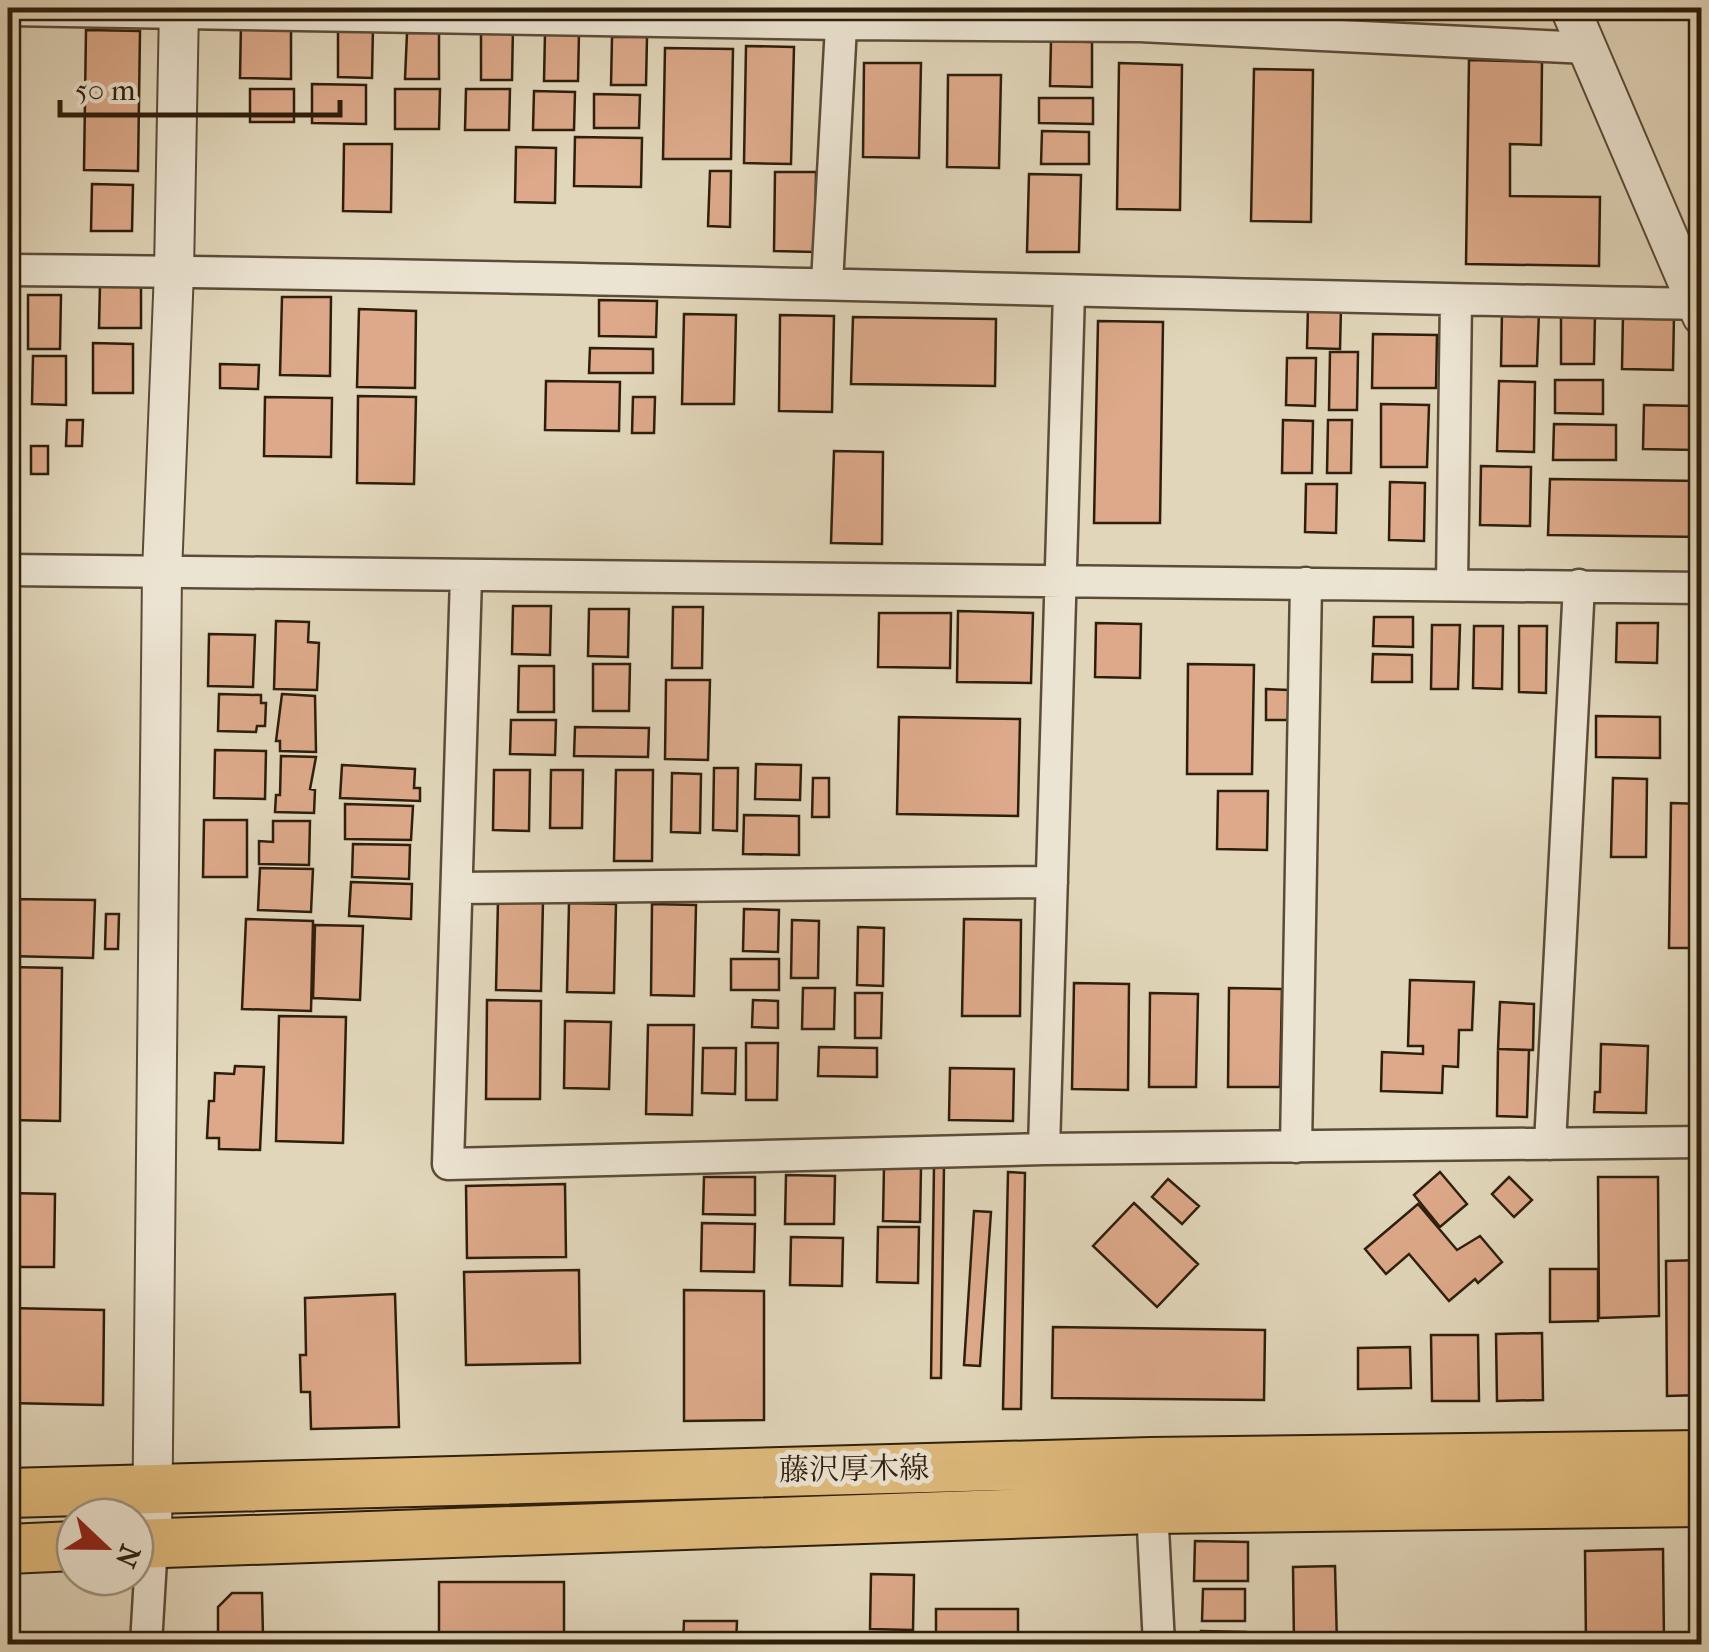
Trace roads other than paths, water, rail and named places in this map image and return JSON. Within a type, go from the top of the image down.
[{"type":"main road","name":"藤沢厚木線","points":[[8,1493],[1150,1462],[1702,1455]]},
{"type":"main road","name":"藤沢厚木線","points":[[155,1543],[1152,1509],[1702,1502]]},
{"type":"main road","points":[[8,1548],[55,1547]]},
{"type":"street","points":[[8,270],[826,283],[1699,310],[1570,8]]},
{"type":"street","points":[[8,10],[1140,17],[1588,48]]},
{"type":"street","points":[[152,1497],[162,572],[174,272],[178,11]]},
{"type":"street","points":[[826,283],[842,16]]},
{"type":"street","points":[[1044,1149],[1068,292]]},
{"type":"street","points":[[1452,584],[1456,300]]},
{"type":"street","points":[[8,570],[1702,588]]},
{"type":"street","points":[[466,576],[448,1164],[1044,1149],[1702,1142]]},
{"type":"street","points":[[1296,1146],[1306,583]]},
{"type":"street","points":[[1550,1144],[1579,585]]},
{"type":"street","points":[[458,888],[1052,882]]},
{"type":"street","points":[[1152,1509],[1159,1644]]},
{"type":"street","points":[[145,1597],[146,1644]]}]
